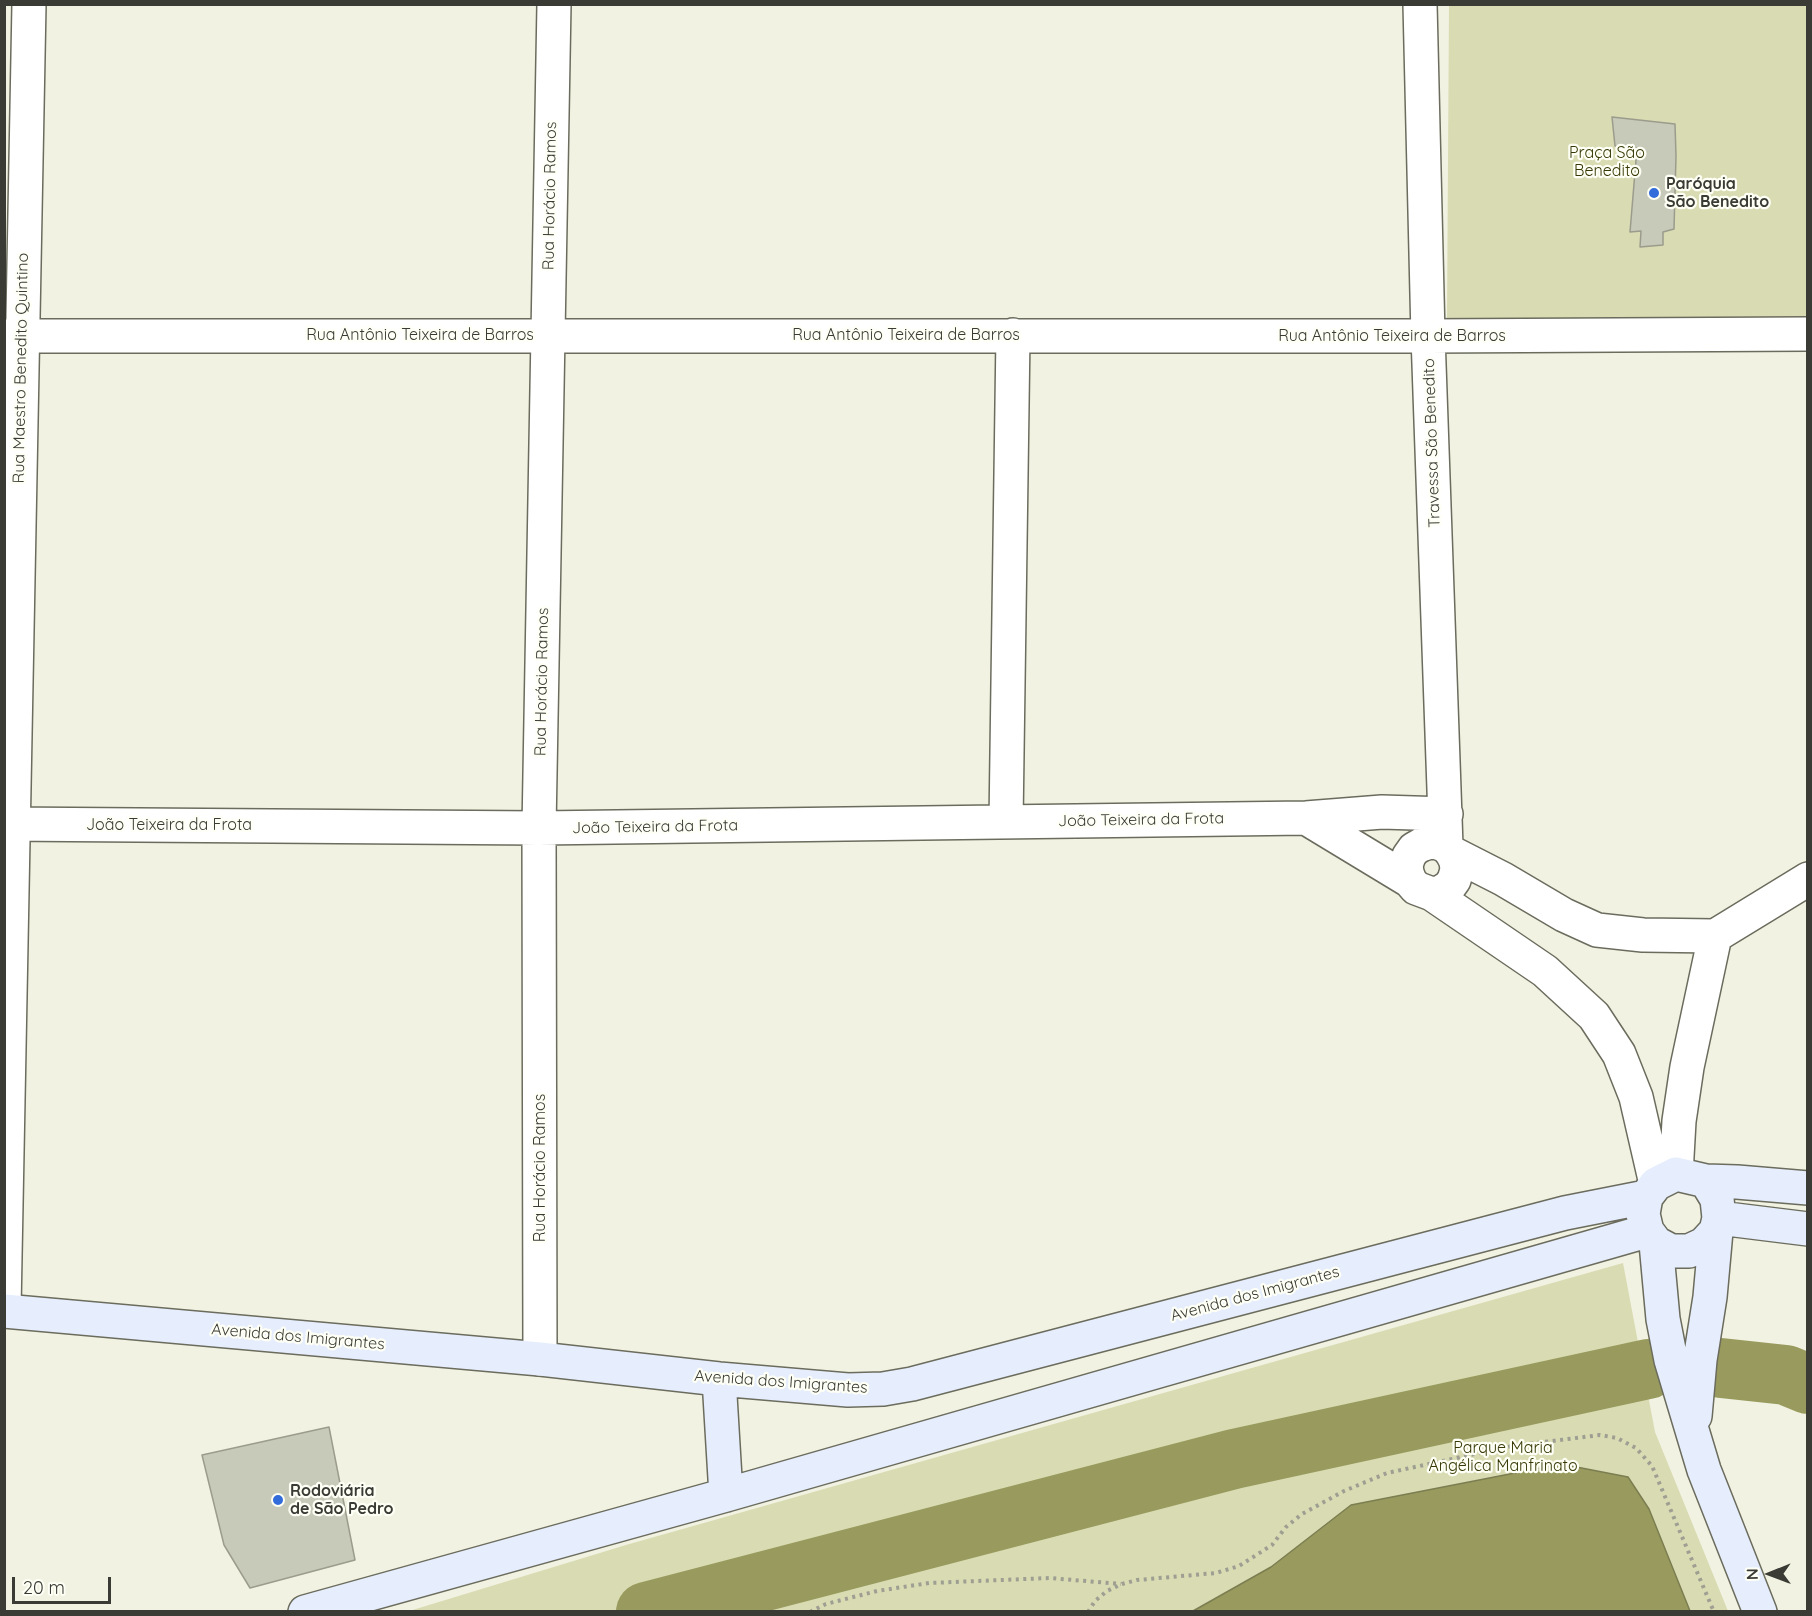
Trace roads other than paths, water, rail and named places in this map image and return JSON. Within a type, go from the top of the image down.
[{"type":"main road","name":"Avenida dos Imigrantes","points":[[4,1310],[540,1359],[718,1379],[848,1390],[883,1389],[912,1384],[1671,1184],[1737,1182],[1808,1188]]},
{"type":"main road","points":[[1693,1433],[1718,1224],[1718,1199],[1671,1184],[1642,1214],[1651,1237],[1671,1360],[1704,1470],[1760,1611]]},
{"type":"main road","points":[[1718,1224],[1808,1229]]},
{"type":"main road","points":[[1651,1237],[1671,1251],[1689,1251],[1704,1244],[1718,1224]]},
{"type":"main road","points":[[305,1611],[1651,1237]]},
{"type":"main road","points":[[718,1379],[726,1495]]},
{"type":"street","name":"Rua Maestro Benedito Quintino","points":[[4,1310],[13,336],[29,4]]},
{"type":"street","name":"Rua Horácio Ramos","points":[[540,1359],[539,828],[554,4]]},
{"type":"street","name":"Travessa São Benedito","points":[[1420,4],[1428,336],[1449,849]]},
{"type":"street","name":"Rua Antônio Teixeira de Barros","points":[[13,336],[1808,334]]},
{"type":"street","points":[[1006,822],[1013,335]]},
{"type":"street","name":"João Teixeira da Frota","points":[[8,824],[539,828],[1306,818],[1382,812],[1446,814]]},
{"type":"street","points":[[1306,818],[1421,888],[1545,971],[1593,1016],[1619,1054],[1671,1184]]},
{"type":"street","points":[[1449,849],[1456,861],[1457,870],[1455,880],[1441,892],[1421,888],[1407,873],[1409,856],[1414,849],[1422,844],[1438,843],[1449,849],[1503,879],[1564,915],[1598,930],[1643,935],[1715,936],[1808,879]]},
{"type":"street","points":[[1671,1184],[1687,1067],[1715,936]]},
{"type":"waterway","points":[[1721,1368],[1786,1375],[1808,1384]]},
{"type":"waterway","points":[[646,1612],[1234,1459],[1648,1369]]},
{"type":"place","name":"Paróquia São Benedito","points":[[1654,193]]},
{"type":"place","name":"Rodoviária de São Pedro","points":[[278,1500]]},
{"type":"park label","name":"Praça São Benedito","points":[[1607,162]]},
{"type":"park label","name":"Parque Maria Angélica Manfrinato","points":[[1503,1457]]}]
